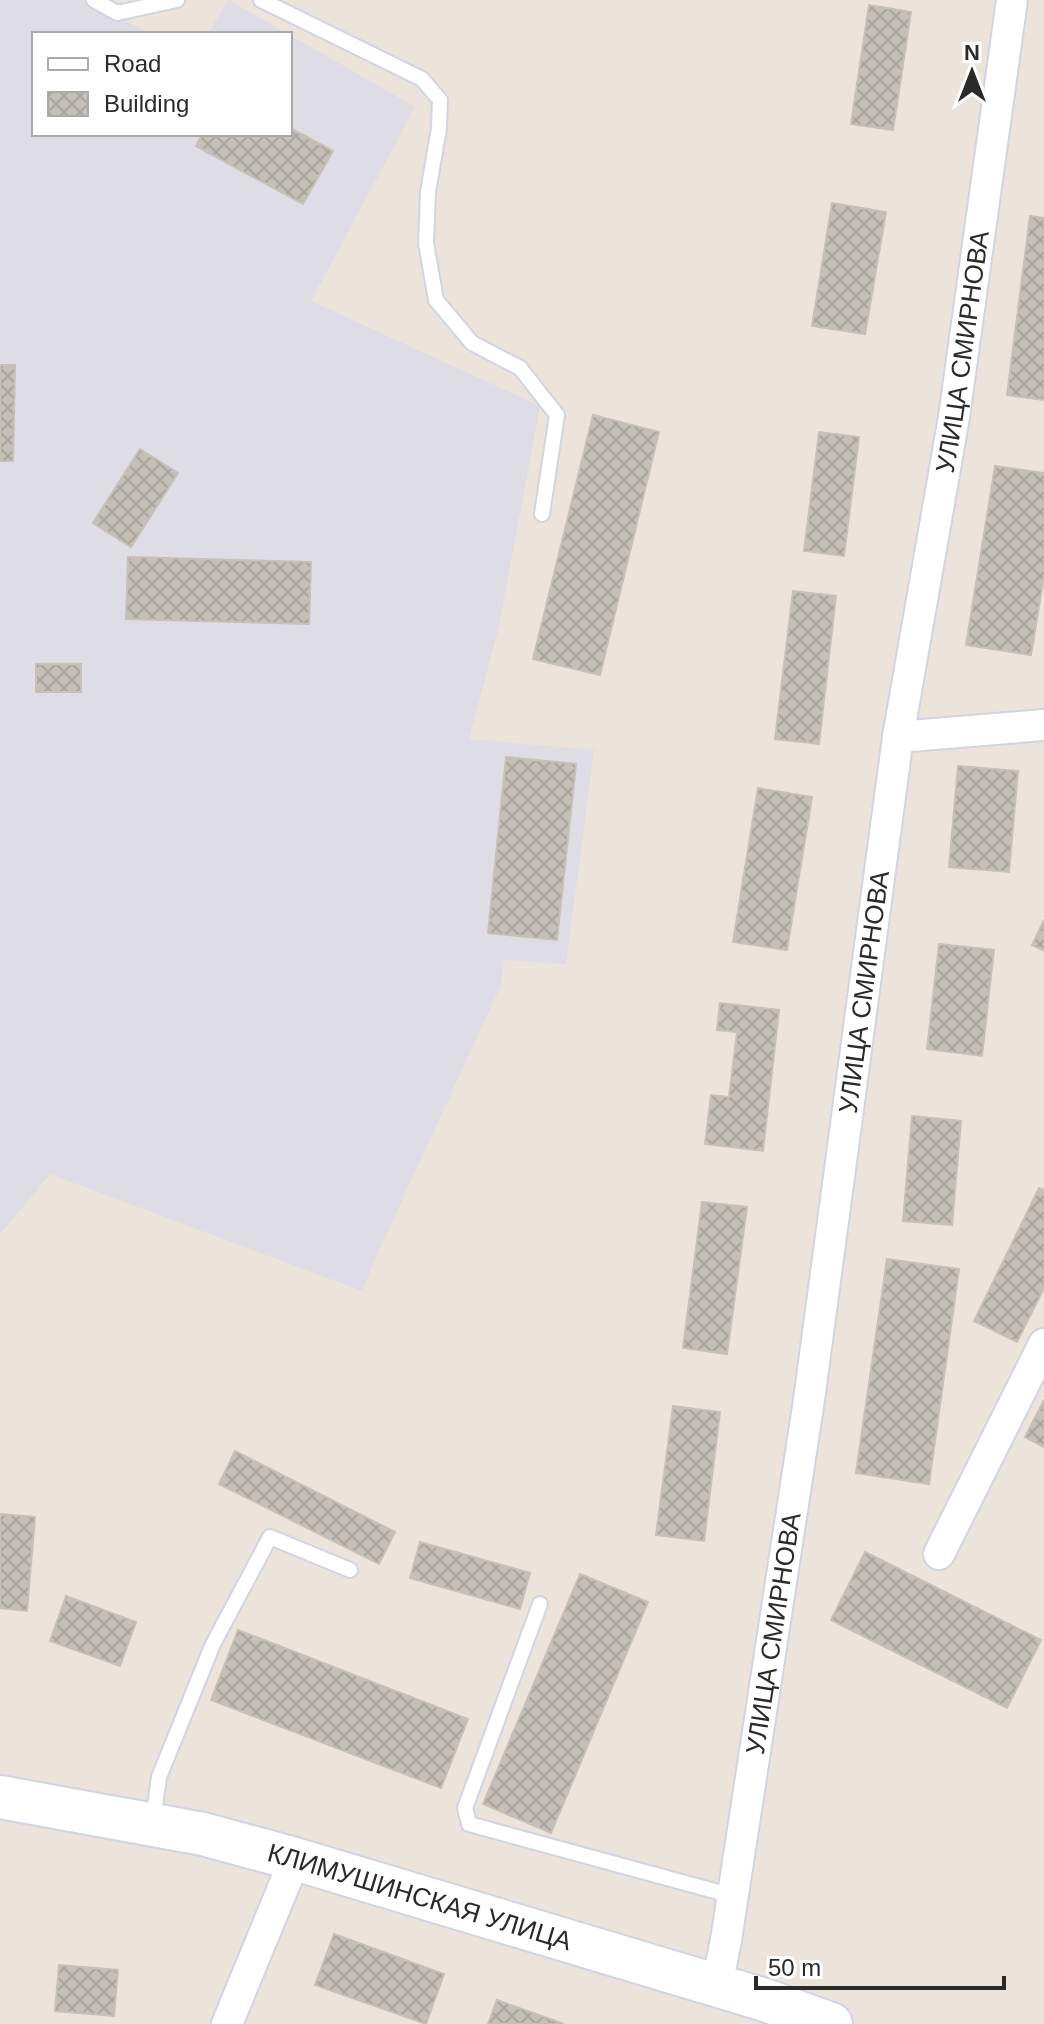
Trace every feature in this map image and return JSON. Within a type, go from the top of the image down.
[{"type":"street","name":"УЛИЦА СМИРНОВА","points":[[717,1985],[809,1400],[898,737],[954,417],[1012,0]]},
{"type":"street","points":[[898,737],[1044,727]]},
{"type":"street","points":[[939,1554],[1044,1344]]},
{"type":"street","name":"КЛИМУШИНСКАЯ УЛИЦА","points":[[0,1797],[203,1834],[295,1859],[717,1985],[831,2024]]},
{"type":"street","points":[[227,2024],[295,1859]]},
{"type":"lane","points":[[94,0],[117,13],[177,0]]},
{"type":"lane","points":[[261,0],[422,79],[440,100],[439,128],[428,192],[426,243],[436,300],[472,343],[520,368],[557,415],[542,514]]},
{"type":"lane","points":[[153,1824],[159,1777],[171,1747],[213,1644],[270,1537],[350,1570]]},
{"type":"lane","points":[[540,1604],[465,1808],[469,1824],[733,1896]]},
{"type":"shaded area","points":[[0,0],[86,0],[147,32],[32,32],[32,136],[292,136],[292,36],[415,107],[311,301],[540,406],[499,626],[469,739],[594,750],[566,964],[504,960],[501,985],[362,1291],[50,1174],[0,1234]]},
{"type":"shaded area","points":[[229,0],[285,32],[209,32]]},
{"type":"building","points":[[869,5],[911,12],[893,130],[851,124]]},
{"type":"building","points":[[292,129],[333,151],[303,204],[196,146],[201,136],[292,136]]},
{"type":"building","points":[[832,203],[886,212],[865,334],[812,326]]},
{"type":"building","points":[[1030,216],[1044,218],[1044,400],[1007,395]]},
{"type":"building","points":[[0,365],[15,365],[13,461],[0,461]]},
{"type":"building","points":[[593,415],[659,432],[600,675],[533,659]]},
{"type":"building","points":[[819,432],[859,437],[844,556],[804,551]]},
{"type":"building","points":[[140,449],[178,473],[131,547],[93,523]]},
{"type":"building","points":[[995,466],[1044,473],[1044,576],[1031,655],[966,645]]},
{"type":"building","points":[[128,557],[311,562],[309,624],[126,619]]},
{"type":"building","points":[[793,591],[836,596],[819,744],[775,739]]},
{"type":"building","points":[[36,664],[81,664],[81,692],[36,692]]},
{"type":"building","points":[[506,757],[576,764],[557,940],[488,933]]},
{"type":"building","points":[[958,766],[1018,771],[1009,872],[949,867]]},
{"type":"building","points":[[758,788],[812,797],[787,950],[733,942]]},
{"type":"building","points":[[1044,920],[1044,951],[1032,945]]},
{"type":"building","points":[[939,944],[994,950],[982,1056],[927,1049]]},
{"type":"building","points":[[720,1003],[779,1010],[763,1151],[705,1144],[711,1095],[729,1097],[737,1032],[717,1030]]},
{"type":"building","points":[[912,1116],[961,1121],[952,1225],[903,1221]]},
{"type":"building","points":[[1039,1188],[1044,1190],[1044,1288],[1017,1342],[974,1321]]},
{"type":"building","points":[[702,1202],[747,1207],[727,1354],[683,1348]]},
{"type":"building","points":[[887,1259],[959,1269],[929,1484],[856,1473]]},
{"type":"building","points":[[1044,1400],[1044,1447],[1025,1437]]},
{"type":"building","points":[[673,1406],[720,1412],[704,1541],[656,1535]]},
{"type":"building","points":[[235,1451],[395,1532],[379,1564],[219,1484]]},
{"type":"building","points":[[0,1514],[35,1517],[27,1611],[0,1608]]},
{"type":"building","points":[[420,1542],[530,1573],[520,1609],[410,1578]]},
{"type":"building","points":[[865,1552],[1041,1640],[1007,1708],[831,1620]]},
{"type":"building","points":[[580,1574],[648,1602],[551,1833],[483,1804]]},
{"type":"building","points":[[66,1596],[136,1622],[120,1666],[50,1641]]},
{"type":"building","points":[[238,1630],[468,1719],[441,1788],[211,1700]]},
{"type":"building","points":[[334,1934],[444,1974],[426,2024],[315,1985]]},
{"type":"building","points":[[59,1965],[118,1970],[114,2016],[55,2011]]},
{"type":"building","points":[[497,2000],[564,2024],[488,2024]]}]
